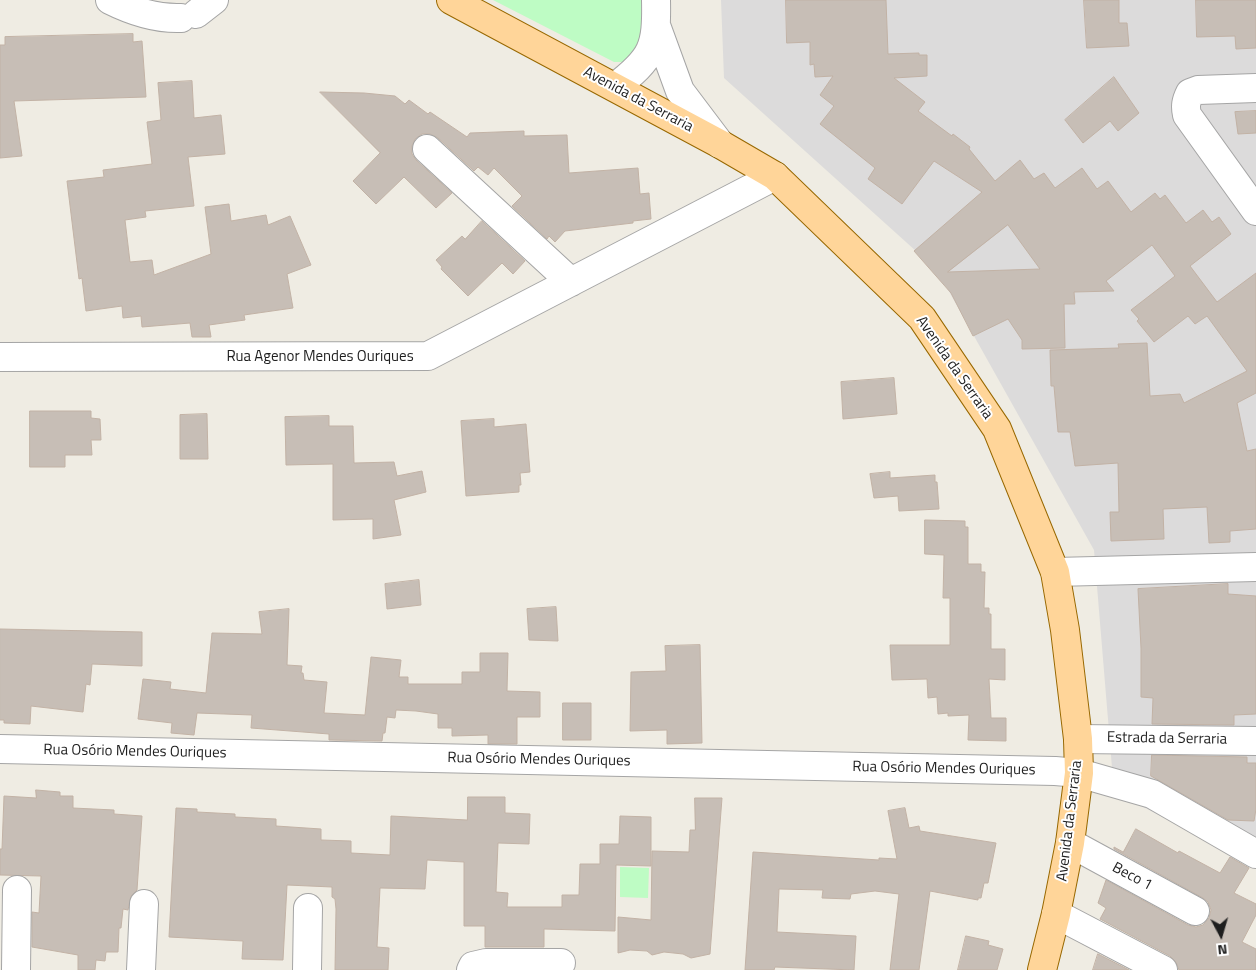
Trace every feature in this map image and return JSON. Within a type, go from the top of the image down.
[{"type":"main road","name":"Avenida da Serraria","points":[[451,0],[720,144],[775,176],[922,318],[997,429],[1054,572],[1065,630],[1078,739],[1079,773],[1070,844],[1056,914],[1042,970]]},
{"type":"street","points":[[110,0],[130,11],[170,18],[198,10]]},
{"type":"street","points":[[656,0],[657,28],[680,91],[720,144]]},
{"type":"street","points":[[615,87],[636,71],[650,52],[657,28]]},
{"type":"street","points":[[1256,88],[1198,90],[1190,93],[1186,100],[1185,108],[1187,115],[1256,211]]},
{"type":"street","points":[[427,149],[571,282]]},
{"type":"street","name":"Rua Agenor Mendes Ouriques","points":[[0,357],[428,356],[775,176]]},
{"type":"street","points":[[1054,572],[1256,567]]},
{"type":"street","name":"Estrada da Serraria","points":[[1078,739],[1256,741]]},
{"type":"street","name":"Rua Osório Mendes Ouriques","points":[[0,749],[1079,773],[1152,794],[1256,854]]},
{"type":"street","name":"Beco 1","points":[[1070,844],[1195,911]]},
{"type":"street","points":[[16,970],[17,890]]},
{"type":"street","points":[[141,970],[144,904]]},
{"type":"street","points":[[306,970],[308,908]]},
{"type":"street","points":[[1056,914],[1163,970]]},
{"type":"street","points":[[471,970],[473,966],[486,964],[561,963]]},
{"type":"shaded area","points":[[721,0],[1256,0],[1256,865],[1114,792],[1094,550],[937,270],[724,78]]},
{"type":"green space","points":[[493,0],[642,0],[643,42],[629,60],[614,62]]},
{"type":"green space","points":[[620,867],[649,868],[648,898],[620,897]]},
{"type":"building","points":[[786,0],[886,0],[888,54],[919,53],[919,55],[927,55],[927,76],[894,78],[925,102],[918,111],[970,147],[969,149],[995,181],[1020,160],[1034,179],[1044,173],[1055,188],[1082,168],[1097,189],[1108,181],[1131,212],[1155,193],[1160,199],[1165,195],[1186,223],[1203,210],[1212,222],[1219,217],[1231,234],[1190,266],[1217,302],[1256,273],[1256,393],[1237,403],[1247,451],[1256,449],[1256,529],[1230,531],[1230,542],[1209,543],[1207,507],[1163,509],[1164,539],[1111,541],[1110,512],[1119,512],[1118,463],[1075,466],[1070,432],[1058,432],[1054,386],[1051,386],[1050,350],[1119,348],[1118,344],[1147,343],[1150,396],[1180,394],[1184,403],[1247,371],[1207,316],[1195,324],[1188,316],[1154,342],[1137,321],[1139,319],[1131,310],[1175,276],[1152,245],[1106,281],[1114,291],[1074,292],[1075,304],[1064,304],[1065,348],[1022,349],[1022,340],[1008,319],[973,336],[951,293],[914,251],[982,192],[934,161],[902,204],[868,179],[875,168],[820,124],[834,106],[820,95],[833,76],[815,77],[814,64],[810,65],[810,42],[787,43]],"holes":[[[1008,225],[1040,269],[948,272]]]},
{"type":"building","points":[[1084,0],[1119,0],[1119,23],[1127,23],[1129,46],[1087,48]]},
{"type":"building","points":[[1196,0],[1256,0],[1256,48],[1236,49],[1235,36],[1197,37]]},
{"type":"building","points":[[133,34],[133,42],[142,41],[146,97],[14,101],[22,156],[0,158],[0,45],[5,45],[5,37]]},
{"type":"building","points":[[1114,77],[1139,113],[1118,131],[1110,121],[1083,143],[1065,120]]},
{"type":"building","points":[[192,81],[194,118],[221,115],[225,154],[188,157],[194,206],[145,211],[146,217],[125,220],[130,262],[152,260],[154,275],[211,254],[205,207],[229,204],[231,221],[266,215],[268,225],[290,216],[311,265],[287,274],[293,308],[244,315],[245,320],[209,325],[211,337],[192,337],[190,323],[142,327],[141,316],[123,318],[122,306],[86,311],[82,278],[79,279],[67,181],[104,177],[103,170],[152,164],[147,122],[161,120],[158,83]]},
{"type":"building","points":[[320,92],[395,96],[405,104],[409,100],[428,114],[430,112],[467,137],[470,133],[524,131],[524,136],[567,135],[569,173],[638,168],[640,194],[649,193],[651,219],[565,231],[555,242],[549,236],[547,239],[512,206],[522,196],[494,168],[488,175],[478,167],[474,171],[438,138],[430,134],[422,134],[415,139],[412,146],[412,154],[416,160],[452,193],[436,208],[404,177],[376,204],[353,181],[380,153]]},
{"type":"building","points":[[1256,111],[1256,133],[1238,134],[1235,112]]},
{"type":"building","points":[[482,221],[525,261],[513,274],[502,263],[468,296],[441,269],[442,267],[436,260],[462,236],[465,239]]},
{"type":"building","points":[[894,378],[897,414],[843,419],[841,382]]},
{"type":"building","points":[[30,411],[91,411],[91,418],[100,419],[101,440],[91,440],[92,455],[65,455],[65,467],[30,467]]},
{"type":"building","points":[[207,414],[208,459],[180,459],[180,415]]},
{"type":"building","points":[[329,416],[329,426],[353,426],[354,463],[394,462],[397,476],[422,471],[426,492],[394,500],[401,535],[373,539],[373,519],[333,520],[333,464],[286,465],[285,417]]},
{"type":"building","points":[[494,419],[494,427],[526,424],[530,472],[520,473],[521,485],[519,485],[519,492],[466,496],[461,421]]},
{"type":"building","points":[[890,472],[890,478],[935,475],[939,509],[899,511],[898,496],[874,498],[870,474]]},
{"type":"building","points":[[925,520],[965,521],[965,527],[968,527],[968,564],[981,564],[981,572],[985,572],[984,608],[989,608],[989,614],[991,614],[991,649],[1005,649],[1005,680],[989,679],[991,718],[1006,718],[1006,741],[968,740],[969,715],[948,716],[948,713],[938,714],[937,697],[928,698],[927,679],[892,680],[890,645],[950,645],[950,598],[943,598],[944,555],[925,554]]},
{"type":"building","points":[[419,580],[421,605],[387,609],[385,584]]},
{"type":"building","points":[[1228,584],[1228,594],[1256,596],[1256,714],[1234,715],[1234,725],[1152,724],[1153,698],[1141,697],[1138,589]]},
{"type":"building","points":[[556,607],[558,641],[529,640],[527,609]]},
{"type":"building","points":[[289,609],[287,665],[302,666],[301,673],[303,673],[304,680],[327,682],[324,713],[365,715],[371,657],[401,660],[399,677],[408,677],[408,684],[462,684],[462,672],[480,672],[480,653],[508,653],[507,691],[540,692],[540,717],[517,717],[517,744],[488,744],[488,735],[452,736],[452,728],[438,728],[438,714],[416,711],[396,710],[395,718],[387,717],[382,741],[329,740],[329,734],[251,728],[252,715],[197,713],[194,735],[171,733],[172,723],[138,719],[143,679],[171,682],[170,689],[206,693],[212,633],[262,634],[259,612]]},
{"type":"building","points":[[0,629],[142,632],[142,666],[92,664],[90,685],[86,684],[83,712],[31,706],[30,724],[4,723],[4,720],[0,720]]},
{"type":"building","points":[[700,645],[702,743],[667,744],[667,730],[630,731],[631,672],[666,671],[665,646]]},
{"type":"building","points":[[563,703],[591,703],[591,740],[563,740]]},
{"type":"building","points":[[1152,755],[1247,757],[1247,763],[1256,763],[1256,809],[1254,821],[1228,820],[1151,776]]},
{"type":"building","points":[[36,790],[60,792],[60,796],[73,796],[73,808],[114,810],[114,814],[142,816],[137,890],[131,896],[128,910],[123,909],[121,928],[119,928],[118,952],[106,952],[105,961],[96,960],[95,970],[78,970],[78,955],[32,947],[32,912],[39,913],[41,876],[0,875],[4,796],[36,798]]},
{"type":"building","points":[[468,797],[505,797],[505,813],[530,814],[529,844],[498,843],[496,892],[508,893],[507,907],[562,907],[562,895],[579,895],[580,864],[600,864],[600,844],[619,844],[620,816],[651,817],[651,866],[616,865],[615,931],[544,929],[544,947],[485,947],[485,926],[464,926],[464,862],[427,860],[425,889],[380,888],[377,947],[389,948],[388,970],[335,970],[336,909],[335,899],[332,897],[332,887],[287,885],[283,960],[242,959],[243,941],[169,937],[176,808],[197,809],[197,812],[235,814],[235,817],[276,819],[276,826],[321,829],[321,840],[351,841],[351,853],[390,855],[391,816],[467,820]]},
{"type":"building","points":[[695,798],[722,798],[710,954],[691,958],[683,954],[664,952],[652,955],[647,951],[630,950],[618,953],[618,917],[651,920],[652,851],[689,852],[690,830],[695,830]]},
{"type":"building","points":[[905,808],[909,828],[919,826],[920,831],[996,843],[988,883],[984,883],[981,898],[978,898],[978,900],[930,891],[919,970],[890,970],[899,894],[875,891],[851,894],[850,899],[822,898],[823,890],[779,889],[777,932],[856,936],[854,970],[775,967],[774,970],[745,970],[753,852],[879,860],[879,858],[897,859],[888,811]]},
{"type":"building","points":[[1136,829],[1178,853],[1179,851],[1220,873],[1230,857],[1249,868],[1234,893],[1256,904],[1256,915],[1242,942],[1256,949],[1256,970],[1179,970],[1176,962],[1170,956],[1100,919],[1106,908],[1098,903],[1106,880],[1188,925],[1196,927],[1203,925],[1209,918],[1211,910],[1208,902],[1203,898],[1114,849],[1114,847],[1123,852]]},
{"type":"building","points":[[966,936],[989,941],[988,945],[1003,949],[997,970],[958,970]]},
{"type":"building","points":[[1098,954],[1129,970],[1093,970]]}]
